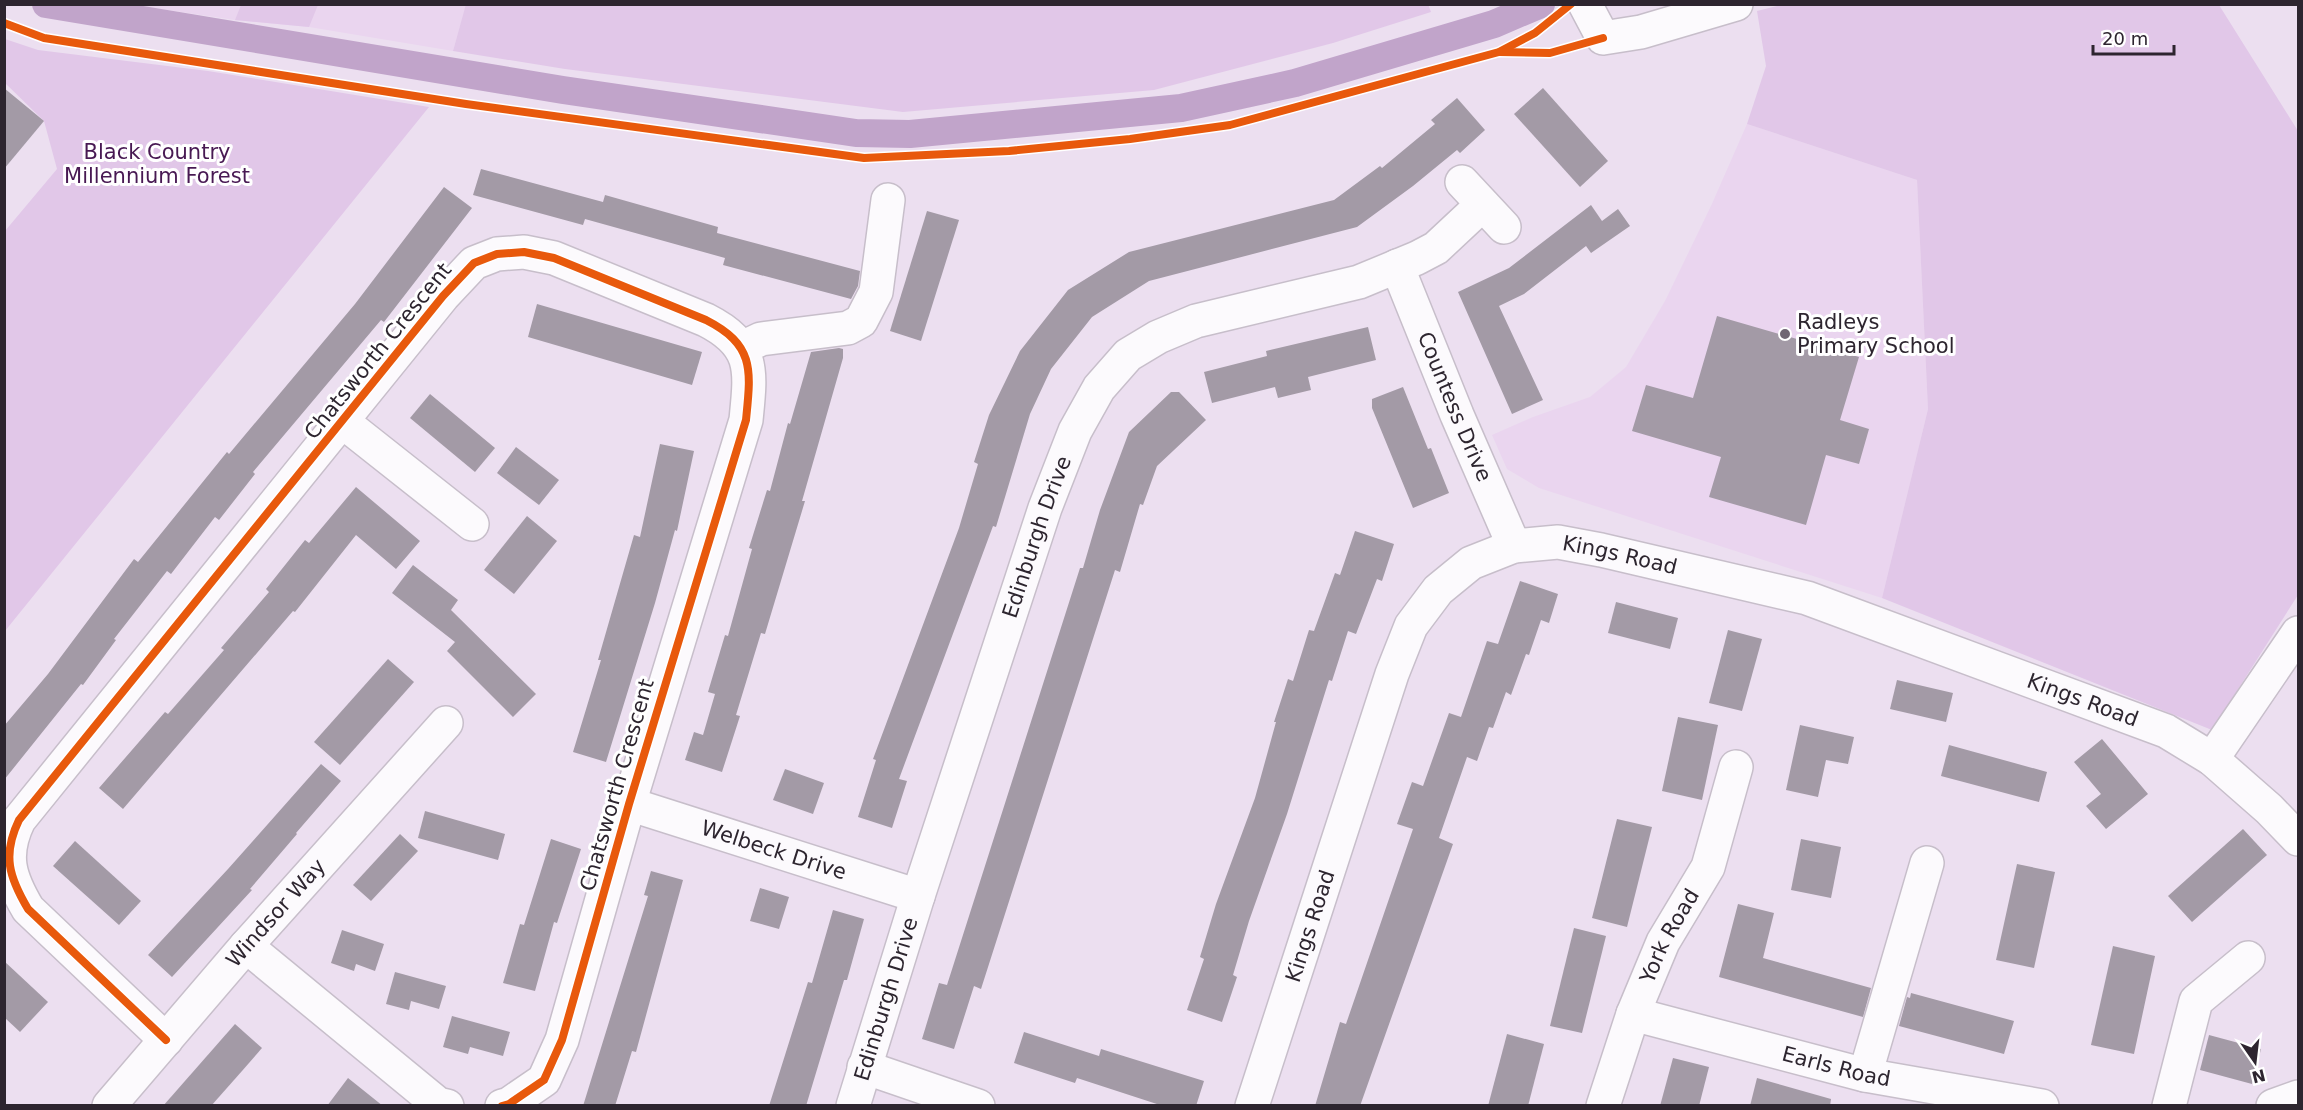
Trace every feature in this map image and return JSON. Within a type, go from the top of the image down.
[{"type":"street","points":[[1589,11],[1603,38],[1641,32],[1736,4]]},
{"type":"street","points":[[742,348],[761,339],[848,328],[861,321],[876,292],[888,200]]},
{"type":"street","name":"Edinburgh Drive","points":[[853,1106],[918,896],[1045,508],[1074,432],[1099,388],[1128,355],[1158,337],[1187,325],[1359,282],[1436,248],[1483,205]]},
{"type":"street","name":"Chatsworth Crescent","points":[[166,1040],[28,909],[16,890],[11,875],[8,858],[10,839],[19,820],[451,288],[474,263],[497,254],[524,252],[554,258],[706,320],[725,330],[742,348],[750,383],[746,420],[629,804],[562,1040],[544,1080],[509,1104],[502,1106]]},
{"type":"street","name":"Countess Drive","points":[[1397,266],[1457,415],[1514,546]]},
{"type":"street","points":[[343,422],[472,524]]},
{"type":"street","name":"Kings Road","points":[[1251,1106],[1388,686],[1411,626],[1438,590],[1471,562],[1514,546],[1558,542],[1807,598],[2133,718],[2166,731],[2212,759],[2269,809],[2298,839]]},
{"type":"street","points":[[2212,759],[2298,633]]},
{"type":"street","name":"Windsor Way","points":[[109,1106],[246,946],[446,723]]},
{"type":"street","name":"York Road","points":[[1603,1106],[1633,1014],[1663,942],[1708,867],[1736,767]]},
{"type":"street","name":"Welbeck Drive","points":[[629,804],[918,896]]},
{"type":"street","points":[[1865,1075],[1927,863]]},
{"type":"street","points":[[246,946],[441,1105]]},
{"type":"street","points":[[2169,1106],[2196,1001],[2248,958]]},
{"type":"street","name":"Earls Road","points":[[1633,1014],[1865,1075],[2042,1106]]},
{"type":"street","points":[[864,1067],[978,1106]]},
{"type":"street","points":[[2273,1106],[2298,1097]]},
{"type":"shaded area","points":[[134,5],[466,5],[453,51],[309,27],[235,20]]},
{"type":"shaded area","name":"Radleys Primary School","points":[[1747,124],[1917,180],[1928,409],[1882,598],[1539,488],[1507,469],[1492,435],[1533,417],[1590,397],[1626,367],[1665,301],[1711,206]]},
{"type":"green space","points":[[241,4],[318,5],[309,27],[235,20]]},
{"type":"green space","points":[[466,4],[1428,4],[1431,12],[1333,43],[1154,90],[903,112],[565,69],[453,51]]},
{"type":"green space","points":[[1781,5],[2219,5],[2298,131],[2298,595],[2212,730],[1882,598],[1928,409],[1917,180],[1747,124],[1766,66],[1757,11]]},
{"type":"green space","name":"Black Country Millennium Forest","points":[[5,39],[38,50],[208,71],[429,107],[5,631],[5,231],[57,169],[44,121],[5,83]]},
{"type":"building","points":[[4,88],[44,121],[4,169]]},
{"type":"building","points":[[1543,88],[1608,161],[1580,187],[1514,114]]},
{"type":"building","points":[[1457,98],[1485,130],[1460,153],[1457,150],[1357,227],[1149,281],[1092,317],[1051,369],[1030,414],[996,527],[993,526],[899,779],[907,781],[892,828],[858,817],[876,760],[873,759],[959,528],[978,464],[974,462],[989,415],[1020,351],[1068,290],[1129,252],[1334,200],[1380,166],[1382,168],[1435,124],[1431,120]]},
{"type":"building","points":[[481,169],[603,202],[605,195],[718,227],[717,233],[860,271],[858,286],[851,299],[723,265],[725,258],[585,219],[583,225],[473,195]]},
{"type":"building","points":[[444,187],[472,208],[384,322],[381,320],[253,472],[255,474],[219,520],[215,517],[171,574],[167,571],[114,639],[116,640],[83,685],[81,684],[4,780],[4,726],[48,674],[134,559],[138,562],[227,452],[229,454],[355,304]]},
{"type":"building","points":[[1591,205],[1602,221],[1618,209],[1630,226],[1591,253],[1586,246],[1524,294],[1499,306],[1543,400],[1512,414],[1458,292],[1509,268]]},
{"type":"building","points":[[927,211],[959,220],[921,341],[890,331]]},
{"type":"building","points":[[537,304],[702,352],[692,385],[528,337]]},
{"type":"building","points":[[1717,316],[1859,357],[1840,420],[1869,429],[1859,464],[1826,455],[1806,525],[1709,497],[1721,457],[1632,431],[1646,385],[1693,398]]},
{"type":"building","points":[[1368,327],[1376,360],[1308,377],[1311,390],[1278,398],[1275,387],[1212,403],[1204,372],[1267,356],[1266,351]]},
{"type":"building","points":[[843,349],[843,358],[802,501],[805,501],[765,634],[761,633],[736,715],[740,716],[722,772],[685,760],[694,732],[703,735],[715,694],[708,692],[725,635],[728,636],[752,549],[749,548],[767,490],[770,491],[788,423],[790,424],[811,352]]},
{"type":"building","points":[[1403,387],[1449,493],[1413,508],[1372,408],[1372,399]]},
{"type":"building","points":[[1171,392],[1179,392],[1206,420],[1157,466],[1143,505],[1140,504],[1120,572],[1115,570],[981,989],[974,986],[954,1049],[922,1039],[939,983],[947,985],[1080,568],[1083,568],[1100,510],[1129,432]]},
{"type":"building","points":[[430,394],[495,448],[475,472],[410,418]]},
{"type":"building","points":[[660,444],[694,451],[677,531],[675,530],[606,762],[573,752],[601,660],[598,660],[634,535],[640,537]]},
{"type":"building","points":[[516,447],[559,480],[539,505],[497,473]]},
{"type":"building","points":[[356,487],[420,541],[396,569],[356,535],[295,612],[293,611],[123,809],[99,788],[165,712],[168,714],[224,650],[221,648],[269,592],[266,589],[305,540],[309,543]]},
{"type":"building","points":[[527,516],[557,541],[514,594],[484,570]]},
{"type":"building","points":[[1355,531],[1394,544],[1382,581],[1377,579],[1356,634],[1348,631],[1332,681],[1329,680],[1287,814],[1249,921],[1233,975],[1237,977],[1222,1022],[1187,1010],[1204,959],[1200,957],[1216,904],[1255,798],[1276,722],[1274,722],[1288,679],[1293,681],[1309,630],[1314,631],[1335,573],[1340,575]]},
{"type":"building","points":[[413,565],[458,600],[451,610],[536,694],[513,717],[447,651],[455,642],[392,593]]},
{"type":"building","points":[[1520,581],[1558,594],[1549,623],[1541,620],[1529,655],[1526,654],[1511,695],[1506,692],[1493,728],[1489,727],[1477,761],[1467,757],[1439,838],[1453,844],[1360,1106],[1315,1106],[1340,1022],[1346,1024],[1413,829],[1397,824],[1412,782],[1423,786],[1449,713],[1461,717],[1487,641],[1498,644]]},
{"type":"building","points":[[1616,602],[1678,618],[1670,649],[1608,633]]},
{"type":"building","points":[[1728,630],[1762,639],[1742,711],[1709,703]]},
{"type":"building","points":[[388,659],[414,682],[340,765],[314,742]]},
{"type":"building","points":[[1897,680],[1953,693],[1946,722],[1890,709]]},
{"type":"building","points":[[1678,717],[1718,725],[1702,800],[1662,791]]},
{"type":"building","points":[[1800,725],[1854,737],[1848,764],[1826,760],[1818,797],[1786,790]]},
{"type":"building","points":[[2102,739],[2148,794],[2106,829],[2086,806],[2101,794],[2074,762]]},
{"type":"building","points":[[1949,745],[2047,772],[2039,802],[1941,776]]},
{"type":"building","points":[[321,764],[341,781],[250,889],[252,890],[172,977],[148,955]]},
{"type":"building","points":[[785,769],[824,783],[813,814],[773,800]]},
{"type":"building","points":[[425,811],[505,834],[498,860],[418,838]]},
{"type":"building","points":[[1617,819],[1652,827],[1627,927],[1592,918]]},
{"type":"building","points":[[2243,829],[2267,855],[2192,922],[2168,896]]},
{"type":"building","points":[[400,834],[418,851],[371,901],[353,885]]},
{"type":"building","points":[[551,839],[581,849],[557,923],[554,922],[535,991],[503,983],[520,924],[524,925]]},
{"type":"building","points":[[1801,839],[1841,847],[1831,898],[1791,890]]},
{"type":"building","points":[[75,841],[141,901],[119,925],[53,866]]},
{"type":"building","points":[[2017,864],[2055,872],[2034,968],[1996,960]]},
{"type":"building","points":[[651,871],[683,880],[636,1052],[632,1051],[615,1106],[583,1106],[648,896],[644,895]]},
{"type":"building","points":[[760,888],[789,897],[779,929],[750,921]]},
{"type":"building","points":[[1738,904],[1774,913],[1763,958],[1871,988],[1863,1017],[1719,977]]},
{"type":"building","points":[[833,910],[864,919],[847,980],[844,980],[806,1106],[769,1106],[808,982],[812,983]]},
{"type":"building","points":[[1574,928],[1606,936],[1582,1033],[1550,1026]]},
{"type":"building","points":[[342,930],[384,944],[375,971],[356,964],[354,971],[331,963]]},
{"type":"building","points":[[2113,946],[2155,956],[2134,1054],[2091,1045]]},
{"type":"building","points":[[4,961],[48,1002],[20,1032],[4,1017]]},
{"type":"building","points":[[395,972],[446,986],[439,1009],[411,1001],[409,1010],[386,1004]]},
{"type":"building","points":[[1911,993],[2014,1021],[2004,1054],[1899,1026],[1907,997],[1910,998]]},
{"type":"building","points":[[452,1016],[510,1032],[503,1056],[470,1047],[468,1054],[443,1047]]},
{"type":"building","points":[[235,1024],[262,1048],[242,1071],[211,1106],[163,1106]]},
{"type":"building","points":[[1024,1032],[1099,1056],[1101,1049],[1204,1081],[1196,1106],[1163,1106],[1077,1078],[1075,1083],[1014,1063]]},
{"type":"building","points":[[1507,1034],[1544,1044],[1528,1106],[1488,1106]]},
{"type":"building","points":[[2209,1035],[2261,1049],[2252,1084],[2200,1070]]},
{"type":"building","points":[[1673,1058],[1709,1067],[1699,1106],[1660,1106]]},
{"type":"building","points":[[348,1078],[383,1106],[327,1106]]},
{"type":"building","points":[[1757,1078],[1831,1099],[1830,1106],[1750,1106]]},
{"type":"waterway","points":[[46,4],[563,90],[856,133],[910,134],[1181,108],[1295,83],[1494,24],[1541,4]]},
{"type":"cycle path","points":[[4,23],[44,38],[466,104],[864,158],[1009,151],[1130,139],[1230,125],[1499,52],[1535,33],[1571,4]]},
{"type":"cycle path","points":[[1500,52],[1550,53],[1603,38]]},
{"type":"cycle path","points":[[166,1040],[28,909],[16,887],[10,866],[11,844],[19,820],[443,296],[474,263],[497,254],[524,252],[554,258],[706,320],[722,329],[742,349],[749,387],[746,420],[629,804],[562,1040],[544,1080],[509,1104],[502,1106]]},
{"type":"place","name":"Radleys Primary School","points":[[1785,334]]}]
